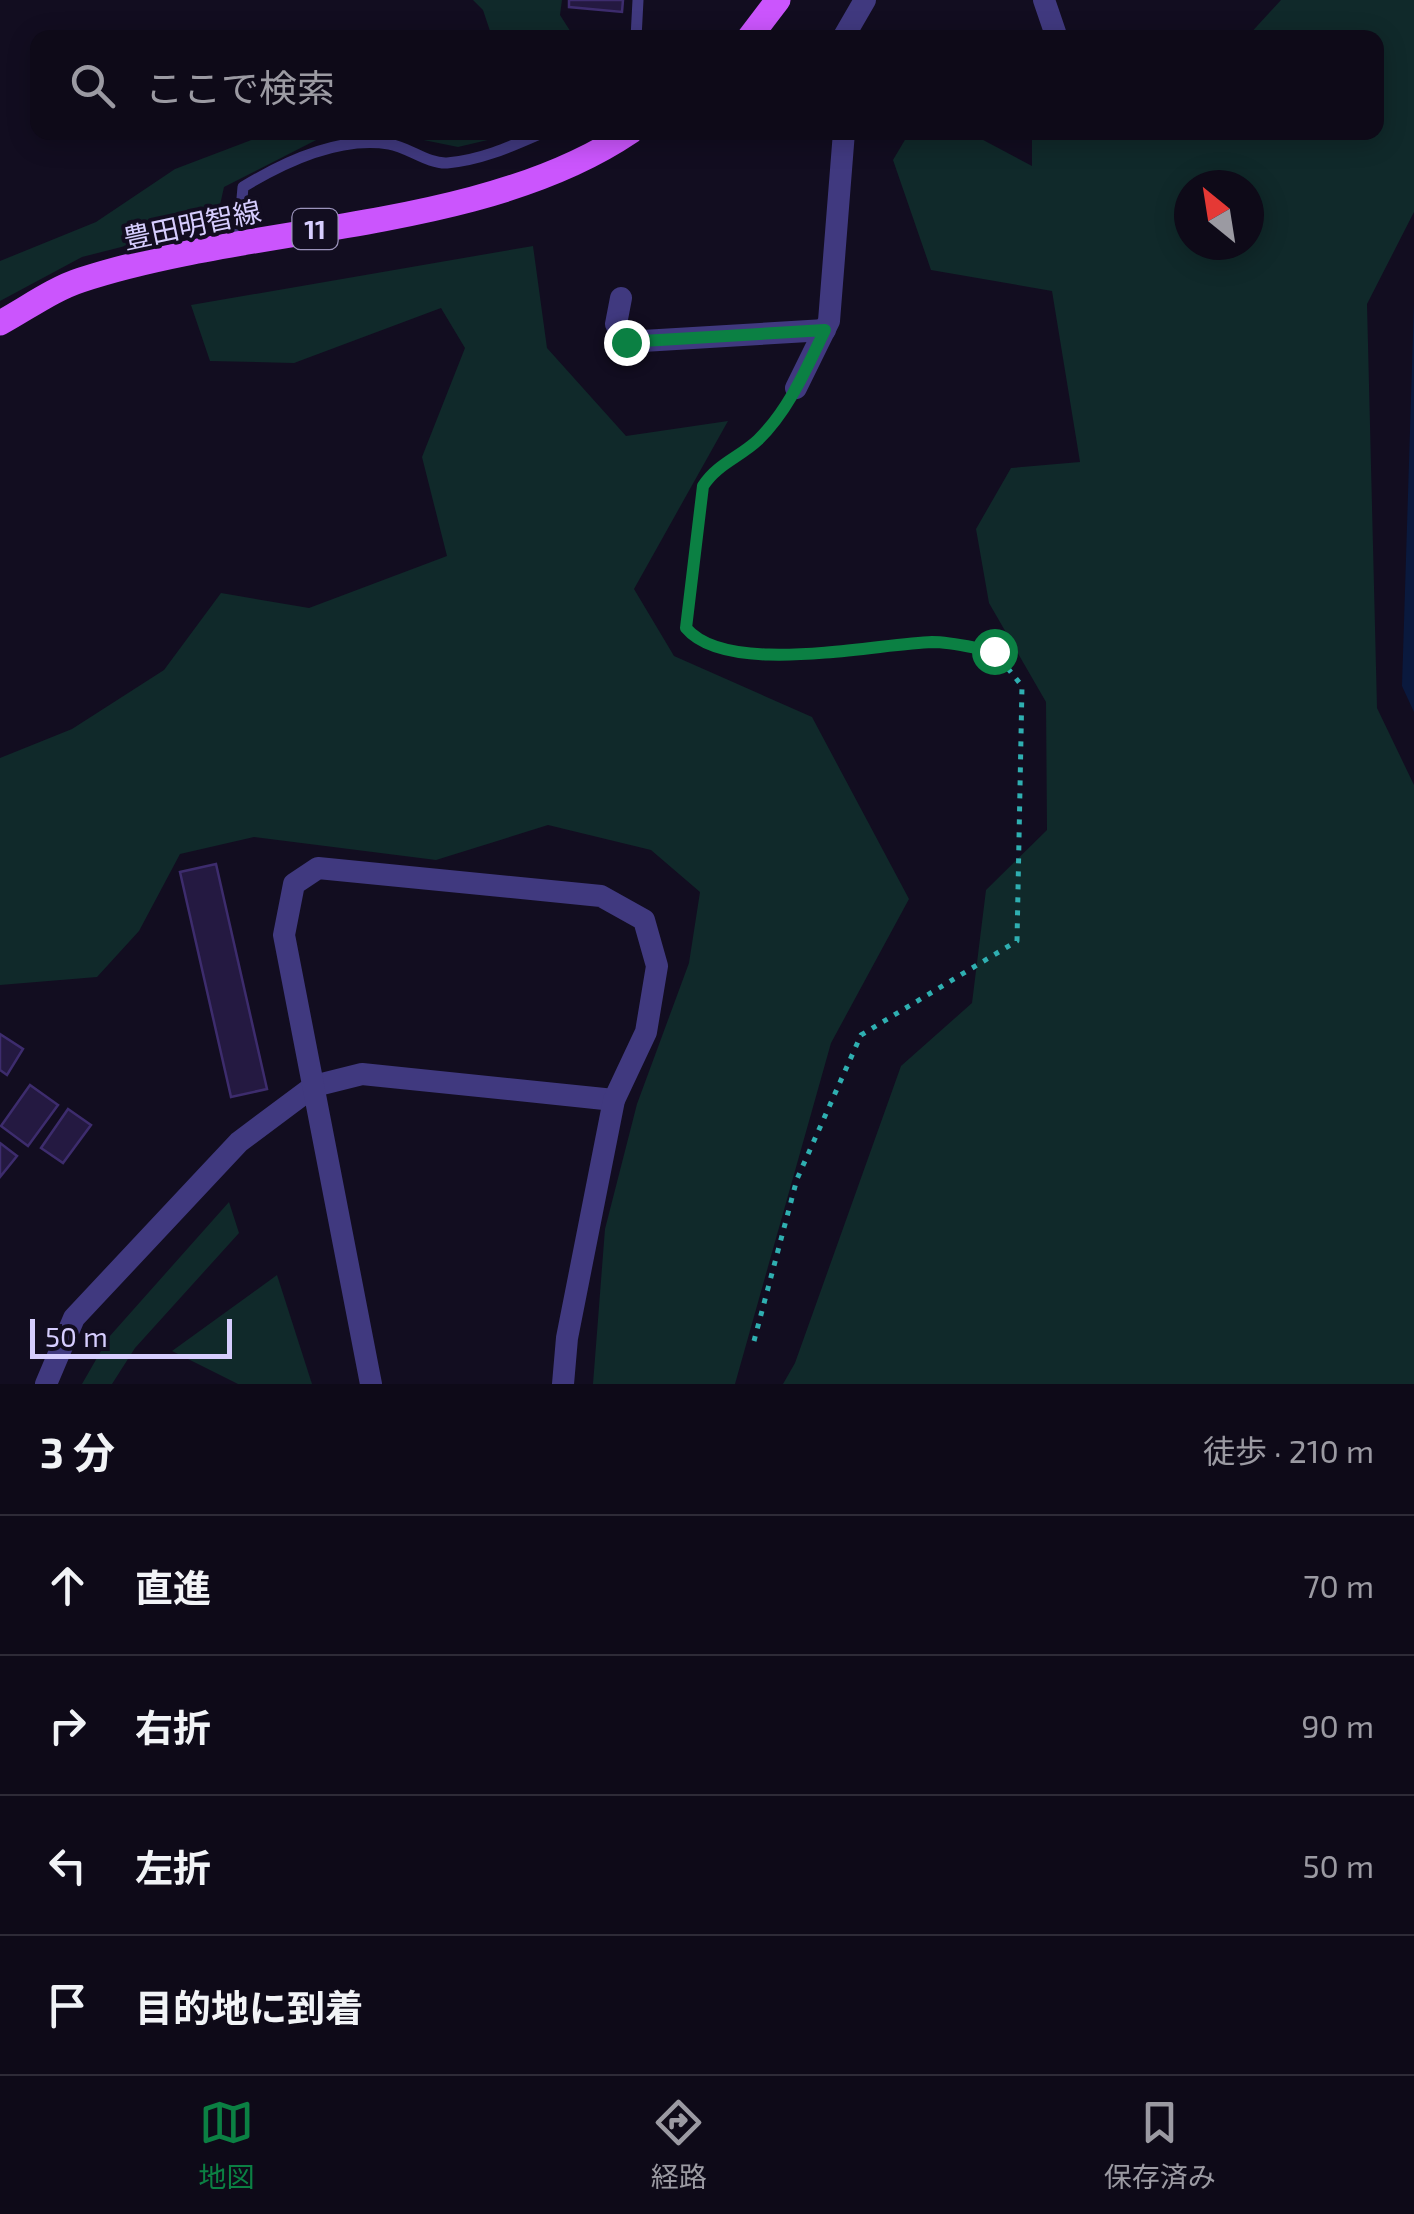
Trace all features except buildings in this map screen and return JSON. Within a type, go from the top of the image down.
[{"type":"main road","points":[[755,30],[778,0]]},
{"type":"main road","name":"豊田明智線","points":[[0,323],[76,281],[238,244],[459,202],[529,182],[614,140]]},
{"type":"street","points":[[847,30],[864,0]]},
{"type":"street","points":[[1044,0],[1055,30]]},
{"type":"street","points":[[796,388],[825,330],[843,140]]},
{"type":"street","points":[[620,298],[616,324],[626,342],[825,330]]},
{"type":"street","points":[[370,1384],[284,935],[294,884],[318,868],[601,896],[644,920],[657,966],[646,1032],[614,1100],[566,1338],[563,1384]]},
{"type":"street","points":[[46,1384],[74,1318],[239,1142],[314,1086],[362,1074],[614,1100]]},
{"type":"lane","points":[[636,30],[638,0]]},
{"type":"lane","points":[[238,244],[242,187],[269,170],[352,142],[392,144],[443,164],[492,154],[525,140]]},
{"type":"path","points":[[754,1341],[798,1179],[861,1036],[1017,941],[1022,686],[994,651],[934,642],[874,650],[726,652],[696,640],[686,628],[703,486],[712,472],[758,440],[796,388]]},
{"type":"green space","points":[[473,0],[562,0],[560,15],[570,30],[490,30],[483,10]]},
{"type":"green space","points":[[1281,0],[1414,0],[1414,212],[1367,304],[1377,708],[1414,785],[1414,1384],[783,1384],[795,1363],[901,1066],[972,1003],[986,890],[1047,830],[1046,702],[989,603],[976,529],[1011,468],[1080,462],[1052,291],[931,270],[893,160],[905,140],[983,140],[1032,166],[1032,140],[1384,140],[1384,30],[1253,30]]},
{"type":"green space","points":[[252,140],[316,140],[224,187],[216,223],[82,257],[0,301],[0,261],[96,222],[175,169]]},
{"type":"green space","points":[[424,140],[488,140],[458,147]]},
{"type":"green space","points":[[533,246],[547,348],[626,436],[728,421],[634,589],[674,656],[812,717],[909,899],[831,1043],[735,1384],[593,1384],[605,1229],[637,1104],[689,963],[700,892],[651,850],[548,825],[436,860],[254,837],[180,854],[139,931],[97,977],[0,985],[0,758],[72,729],[164,670],[221,593],[309,608],[447,556],[422,457],[465,348],[441,308],[294,363],[210,361],[191,305]]},
{"type":"green space","points":[[229,1202],[239,1233],[135,1348],[112,1384],[82,1384],[109,1337]]},
{"type":"green space","points":[[277,1275],[312,1384],[238,1384],[172,1351]]},
{"type":"water","points":[[1414,303],[1414,712],[1402,686]]},
{"type":"route","points":[[626,342],[825,330],[796,388],[758,440],[712,472],[703,486],[686,628],[696,640],[726,652],[874,650],[934,642],[994,651]]}]
